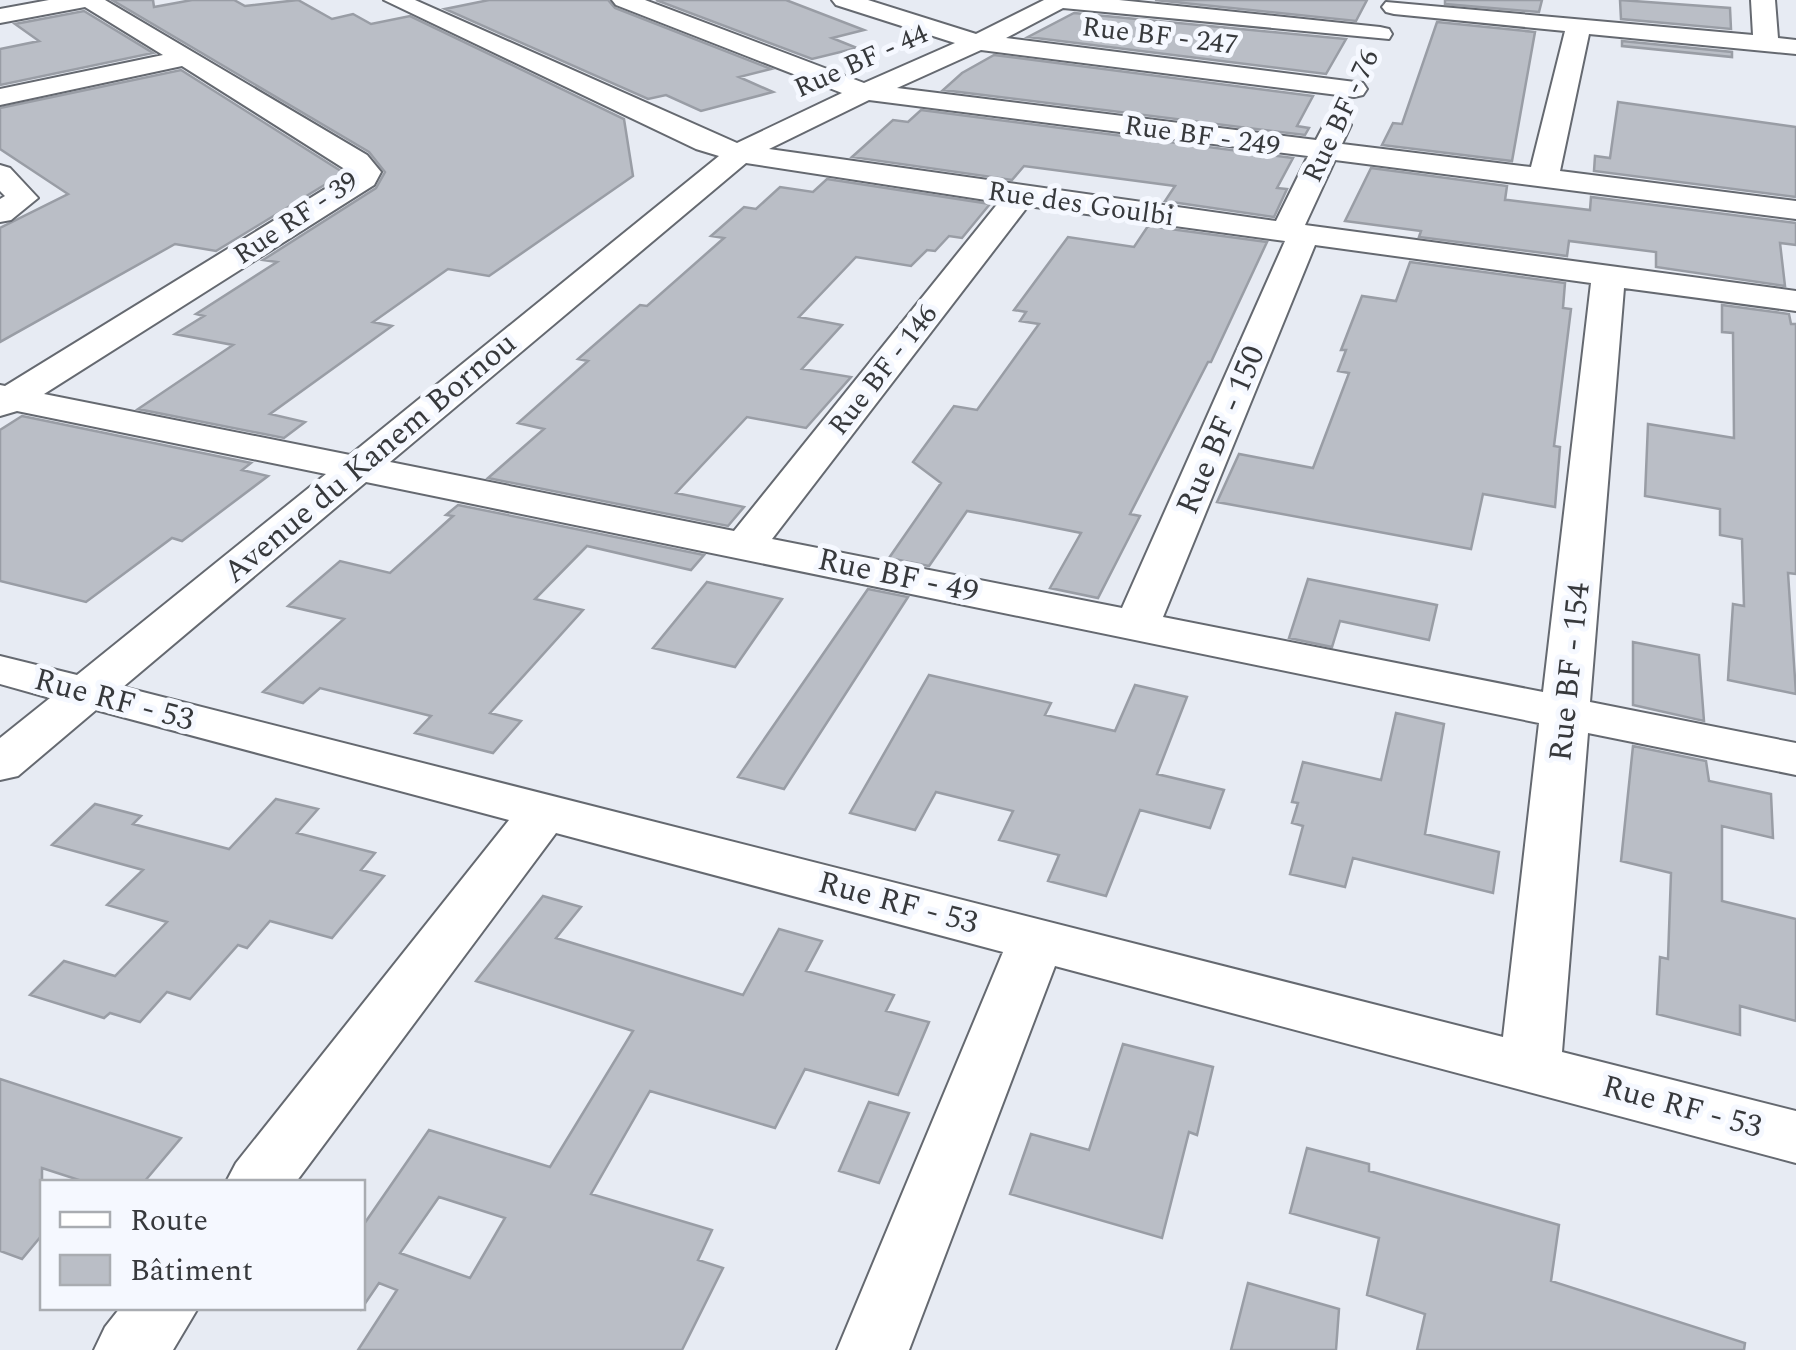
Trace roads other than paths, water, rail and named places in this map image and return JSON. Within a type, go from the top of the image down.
[{"type":"street","points":[[0,16],[88,0]]},
{"type":"street","name":"Rue RF - 39","points":[[4,400],[364,179],[366,172],[357,161],[88,0]]},
{"type":"street","name":"Rue des Goulbi","points":[[396,0],[706,143],[740,152],[1020,196],[1796,301]]},
{"type":"street","name":"Rue BF - 249","points":[[624,0],[861,91],[1796,210]]},
{"type":"street","name":"Rue BF - 247","points":[[847,0],[976,42],[1354,89]]},
{"type":"street","points":[[1061,0],[1380,34]]},
{"type":"street","name":"Rue BF - 44","points":[[740,152],[861,91],[976,42],[1061,0]]},
{"type":"street","points":[[1764,0],[1766,44]]},
{"type":"street","points":[[1395,3],[1796,48]]},
{"type":"street","name":"Rue BF - 76","points":[[1295,234],[1324,152],[1395,3]]},
{"type":"street","points":[[1543,180],[1579,25]]},
{"type":"street","points":[[0,97],[186,58]]},
{"type":"street","name":"Avenue du Kanem Bornou","points":[[0,764],[740,152]]},
{"type":"street","points":[[0,213],[23,198],[3,179]]},
{"type":"street","name":"Rue BF - 146","points":[[745,544],[1020,196]]},
{"type":"street","name":"Rue BF - 150","points":[[1137,625],[1295,234]]},
{"type":"street","name":"Rue BF - 154","points":[[1530,1068],[1608,276]]},
{"type":"street","name":"Rue BF - 49","points":[[4,400],[745,544],[1796,759]]},
{"type":"street","name":"Rue RF - 53","points":[[0,670],[1796,1137]]},
{"type":"street","points":[[261,1180],[544,812]]},
{"type":"street","points":[[872,1350],[1037,940]]},
{"type":"street","points":[[130,1350],[161,1310]]}]
